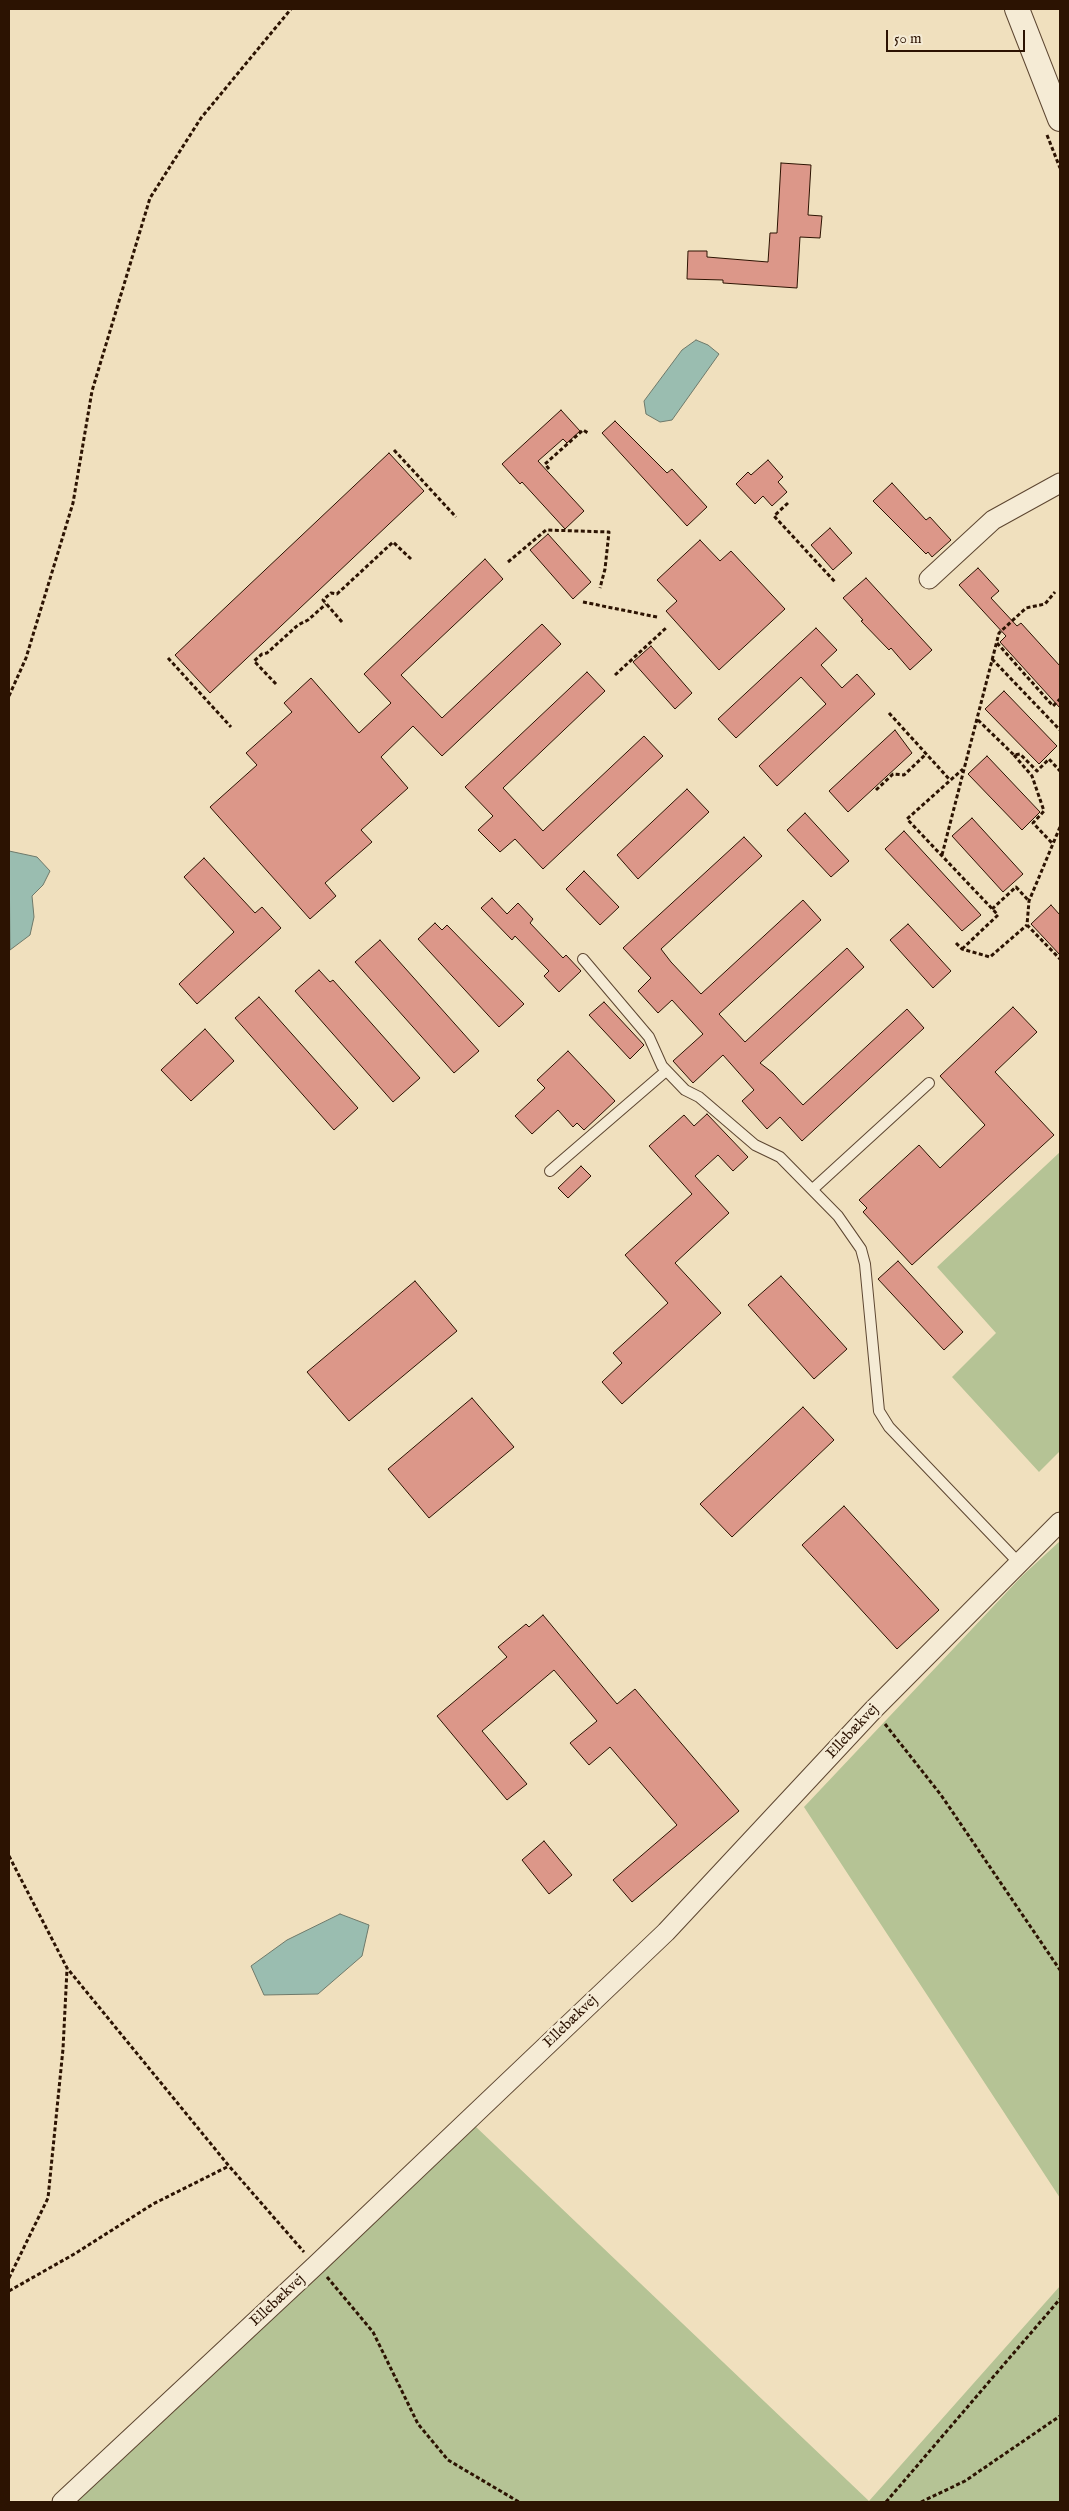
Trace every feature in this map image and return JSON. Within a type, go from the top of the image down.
[{"type":"street","points":[[1017,9],[1060,119]]},
{"type":"street","points":[[929,579],[993,520],[1060,483]]},
{"type":"street","name":"Ellebækvej","points":[[62,2502],[316,2265],[666,1932],[873,1710],[1018,1562],[1060,1522]]},
{"type":"lane","points":[[583,960],[650,1037],[666,1071],[685,1090],[699,1097],[754,1145],[780,1157],[813,1188],[838,1216],[861,1249],[865,1264],[879,1411],[889,1427],[1018,1562]]},
{"type":"lane","points":[[550,1171],[666,1071]]},
{"type":"lane","points":[[813,1188],[929,1083]]},
{"type":"path","points":[[9,696],[26,658],[73,503],[92,391],[150,198],[201,118],[291,9]]},
{"type":"path","points":[[549,469],[545,464],[582,430],[588,433]]},
{"type":"path","points":[[394,450],[456,517]]},
{"type":"path","points":[[788,503],[774,516],[836,583]]},
{"type":"path","points":[[508,562],[546,530],[609,532],[605,569],[600,588]]},
{"type":"path","points":[[342,622],[323,600],[331,593],[338,594],[393,542],[411,559]]},
{"type":"path","points":[[942,855],[999,634],[1026,608],[1045,604],[1055,592]]},
{"type":"path","points":[[583,602],[657,617]]},
{"type":"path","points":[[276,684],[254,661],[262,654],[267,653],[298,625],[308,620],[326,604]]},
{"type":"path","points":[[615,675],[666,628]]},
{"type":"path","points":[[996,643],[1052,706],[1060,699]]},
{"type":"path","points":[[168,658],[231,728]]},
{"type":"path","points":[[992,659],[1060,730]]},
{"type":"path","points":[[889,713],[950,780]]},
{"type":"path","points":[[978,720],[1014,755],[1032,776],[1044,811],[1033,823],[1053,844]]},
{"type":"path","points":[[876,790],[893,774],[904,775],[926,754]]},
{"type":"path","points":[[1014,755],[1020,754],[1037,771],[1049,760],[1060,771]]},
{"type":"path","points":[[962,949],[998,915],[907,819],[964,768]]},
{"type":"path","points":[[956,943],[962,949],[990,957],[1027,924],[1029,901],[1060,827]]},
{"type":"path","points":[[992,909],[1016,887],[1029,901]]},
{"type":"path","points":[[1027,924],[1060,959]]},
{"type":"path","points":[[873,1710],[941,1795],[1060,1970]]},
{"type":"path","points":[[9,1856],[67,1968],[229,2166],[373,2332],[418,2424],[448,2460],[519,2502]]},
{"type":"path","points":[[9,2278],[48,2198],[63,2049],[67,1968]]},
{"type":"path","points":[[9,2291],[76,2253],[153,2204],[229,2166]]},
{"type":"path","points":[[886,2502],[1060,2299]]},
{"type":"path","points":[[921,2502],[965,2481],[1060,2416]]},
{"type":"green space","points":[[1060,1152],[1060,1451],[1039,1472],[952,1377],[996,1333],[937,1267]]},
{"type":"green space","points":[[1060,1541],[1060,2198],[804,1807],[1022,1576]]},
{"type":"green space","points":[[475,2126],[869,2501],[1060,2286],[1060,2502],[73,2502]]},
{"type":"shaded area","points":[[696,340],[708,345],[719,354],[672,420],[660,422],[646,414],[644,401],[682,350]]},
{"type":"shaded area","points":[[9,851],[37,857],[50,871],[43,885],[32,896],[34,917],[30,935],[10,950]]},
{"type":"shaded area","points":[[340,1914],[369,1925],[362,1956],[318,1994],[264,1995],[251,1966],[287,1940]]},
{"type":"building","points":[[781,163],[811,165],[808,215],[822,216],[820,238],[800,237],[797,288],[723,283],[723,280],[687,279],[688,251],[707,251],[707,257],[768,262],[770,233],[777,233]]},
{"type":"building","points":[[561,410],[580,431],[567,443],[563,439],[538,461],[584,511],[565,529],[522,482],[520,484],[502,464]]},
{"type":"building","points":[[615,421],[667,473],[672,469],[707,507],[687,526],[602,433]]},
{"type":"building","points":[[389,453],[424,491],[210,693],[175,655]]},
{"type":"building","points":[[768,460],[783,477],[778,482],[787,492],[772,506],[763,496],[755,504],[736,484],[748,472],[751,475]]},
{"type":"building","points":[[892,483],[926,520],[930,517],[951,540],[932,557],[928,552],[926,554],[873,501]]},
{"type":"building","points":[[830,528],[852,553],[833,570],[811,545]]},
{"type":"building","points":[[548,534],[591,582],[573,599],[530,550]]},
{"type":"building","points":[[700,540],[720,561],[731,551],[785,609],[719,670],[666,611],[677,601],[657,580]]},
{"type":"building","points":[[485,559],[503,579],[401,675],[442,718],[542,624],[561,644],[442,756],[413,726],[381,757],[408,788],[361,830],[372,842],[325,883],[336,896],[310,919],[210,807],[257,765],[246,753],[292,712],[284,703],[311,678],[359,733],[391,703],[364,674]]},
{"type":"building","points":[[978,568],[999,591],[991,598],[1017,626],[1021,623],[1060,666],[1060,708],[1000,642],[1006,636],[959,585]]},
{"type":"building","points":[[866,578],[932,650],[910,670],[891,648],[889,650],[861,621],[863,620],[843,598]]},
{"type":"building","points":[[816,628],[837,650],[821,665],[842,688],[857,674],[875,694],[777,786],[759,766],[826,704],[801,677],[736,738],[718,719]]},
{"type":"building","points":[[651,646],[692,693],[675,709],[633,662]]},
{"type":"building","points":[[587,672],[605,691],[503,788],[543,831],[644,736],[663,756],[543,869],[515,839],[500,852],[478,830],[493,816],[465,787]]},
{"type":"building","points":[[1004,691],[1057,746],[1039,764],[985,709]]},
{"type":"building","points":[[895,730],[912,753],[848,812],[829,791]]},
{"type":"building","points":[[987,756],[1040,812],[1022,830],[968,774]]},
{"type":"building","points":[[687,789],[709,812],[638,879],[617,855]]},
{"type":"building","points":[[805,813],[849,861],[831,877],[787,830]]},
{"type":"building","points":[[972,818],[1023,874],[1003,892],[952,836]]},
{"type":"building","points":[[904,831],[981,915],[962,931],[885,849]]},
{"type":"building","points":[[744,837],[762,856],[661,949],[671,962],[701,994],[803,900],[821,920],[719,1014],[745,1042],[847,948],[864,967],[760,1063],[773,1073],[803,1105],[907,1009],[924,1028],[802,1141],[780,1117],[767,1129],[742,1101],[754,1090],[723,1055],[693,1083],[673,1061],[703,1034],[672,1000],[658,1013],[638,991],[651,978],[623,948]]},
{"type":"building","points":[[204,858],[255,913],[262,907],[281,928],[197,1004],[179,984],[234,932],[184,877]]},
{"type":"building","points":[[584,871],[619,907],[600,925],[566,889]]},
{"type":"building","points":[[492,898],[507,914],[518,903],[533,919],[530,923],[563,958],[566,955],[581,971],[559,992],[544,976],[549,971],[515,936],[512,940],[481,908]]},
{"type":"building","points":[[1051,905],[1060,915],[1060,955],[1031,924]]},
{"type":"building","points":[[435,923],[442,930],[447,925],[524,1004],[499,1027],[418,939]]},
{"type":"building","points":[[908,924],[951,971],[933,988],[890,940]]},
{"type":"building","points":[[380,940],[479,1051],[454,1073],[355,962]]},
{"type":"building","points":[[319,970],[330,982],[333,980],[420,1078],[393,1102],[295,991]]},
{"type":"building","points":[[259,997],[358,1108],[334,1130],[235,1018]]},
{"type":"building","points":[[604,1002],[644,1045],[630,1059],[589,1015]]},
{"type":"building","points":[[1013,1007],[1037,1032],[995,1072],[1054,1135],[912,1265],[863,1212],[867,1208],[859,1200],[919,1145],[940,1168],[985,1125],[940,1076]]},
{"type":"building","points":[[205,1029],[234,1061],[191,1101],[161,1070]]},
{"type":"building","points":[[568,1051],[615,1101],[584,1130],[577,1123],[573,1127],[558,1110],[532,1134],[515,1116],[545,1088],[537,1080]]},
{"type":"building","points":[[707,1114],[748,1157],[733,1171],[718,1155],[695,1176],[729,1213],[675,1263],[721,1313],[622,1404],[602,1382],[622,1363],[613,1353],[668,1303],[625,1255],[692,1194],[649,1146],[684,1115],[694,1126]]},
{"type":"building","points":[[581,1166],[591,1176],[568,1198],[558,1188]]},
{"type":"building","points":[[898,1261],[963,1332],[944,1350],[878,1279]]},
{"type":"building","points":[[781,1276],[847,1349],[814,1379],[748,1305]]},
{"type":"building","points":[[415,1281],[457,1331],[349,1421],[307,1372]]},
{"type":"building","points":[[472,1398],[514,1447],[429,1518],[388,1469]]},
{"type":"building","points":[[803,1407],[834,1440],[732,1537],[700,1504]]},
{"type":"building","points":[[844,1506],[939,1610],[897,1649],[802,1545]]},
{"type":"building","points":[[543,1615],[617,1704],[635,1689],[739,1811],[632,1902],[613,1880],[677,1825],[610,1747],[589,1765],[570,1743],[597,1721],[554,1670],[482,1731],[527,1784],[507,1800],[437,1716],[507,1657],[498,1647],[526,1624],[529,1627]]},
{"type":"building","points":[[544,1841],[572,1875],[549,1894],[522,1860]]}]
